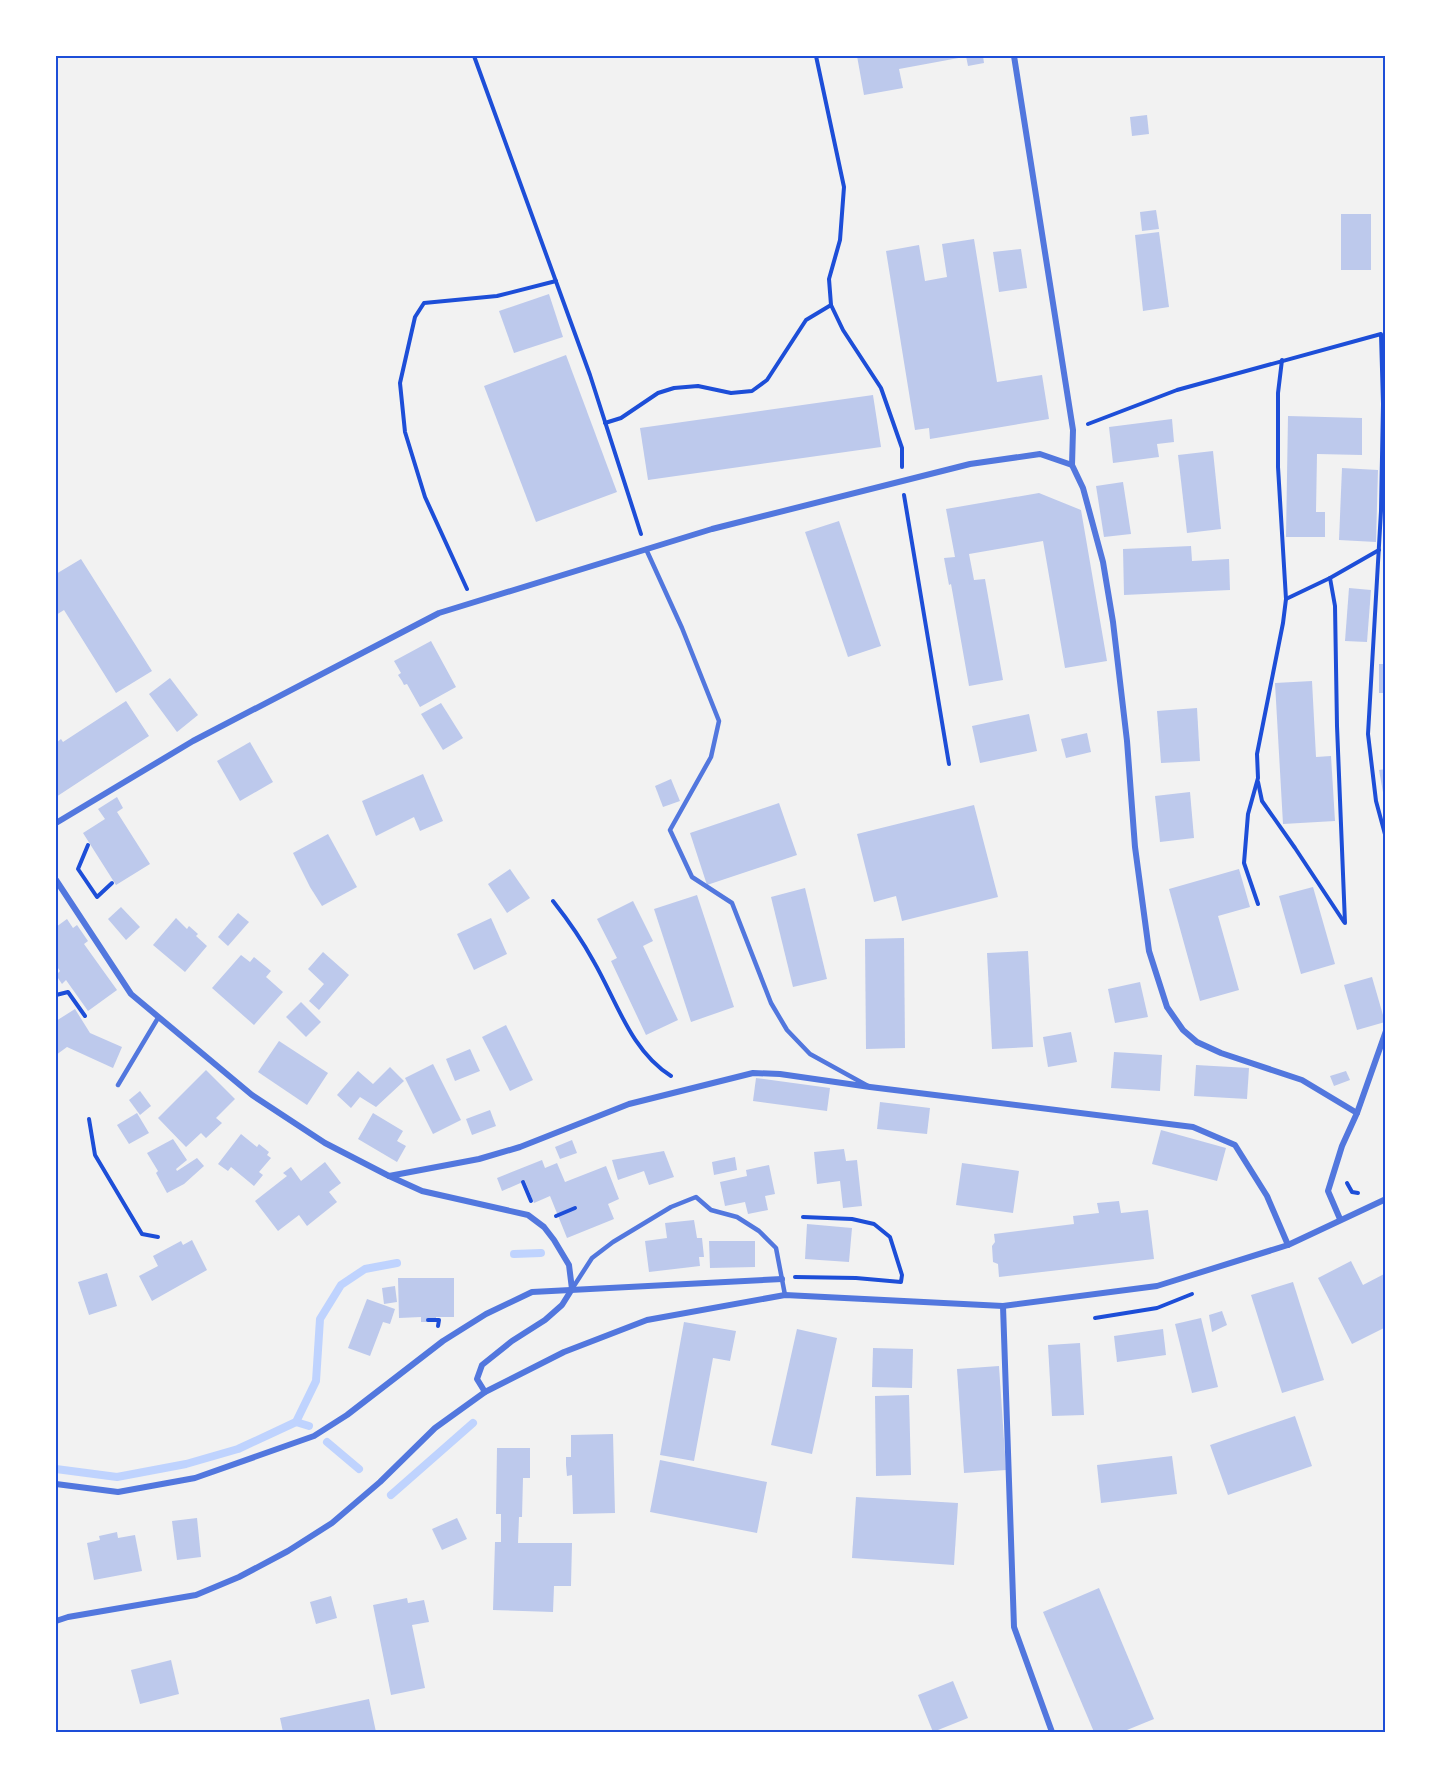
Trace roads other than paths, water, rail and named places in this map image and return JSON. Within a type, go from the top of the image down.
[{"type":"street","points":[[1014,56],[1073,430],[1072,465],[1083,488],[1103,562],[1113,621],[1127,741],[1135,847],[1149,951],[1167,1007],[1183,1030],[1197,1042],[1221,1053],[1302,1080],[1357,1113]]},
{"type":"street","points":[[56,824],[203,735],[439,613],[712,529],[970,464],[1040,454],[1072,465]]},
{"type":"street","points":[[56,880],[131,994],[252,1095],[324,1143],[389,1176],[423,1191],[528,1215],[544,1227],[569,1265],[572,1289],[562,1305],[545,1320],[512,1341],[482,1365],[477,1379],[485,1392]]},
{"type":"street","points":[[1340,1219],[1328,1191],[1342,1146],[1357,1113],[1386,1031]]},
{"type":"street","points":[[389,1176],[479,1159],[520,1147],[629,1104],[753,1073],[780,1074],[1193,1127],[1235,1145],[1267,1196],[1288,1245]]},
{"type":"street","points":[[56,1621],[196,1595],[239,1577],[288,1551],[332,1523],[380,1482],[435,1428],[485,1392],[564,1352],[647,1320],[785,1295],[1003,1306],[1157,1286],[1288,1245],[1385,1200]]},
{"type":"street","points":[[56,1484],[118,1492],[195,1478],[314,1436],[347,1416],[443,1341],[486,1314],[532,1292],[782,1278]]},
{"type":"street","points":[[1003,1306],[1014,1627],[1052,1732]]},
{"type":"lane","points":[[646,549],[682,628],[719,721],[711,757],[670,830],[692,877],[732,903],[771,1004],[786,1030],[810,1054],[870,1087]]},
{"type":"lane","points":[[118,1085],[158,1018]]},
{"type":"lane","points":[[572,1289],[592,1258],[613,1242],[670,1207],[696,1197],[711,1210],[737,1217],[759,1231],[776,1248],[785,1295]]},
{"type":"waterway","points":[[514,1254],[541,1253]]},
{"type":"waterway","points":[[56,1469],[117,1477],[186,1464],[238,1449],[296,1422],[316,1381],[320,1319],[341,1285],[365,1269],[397,1263]]},
{"type":"waterway","points":[[296,1422],[309,1426]]},
{"type":"waterway","points":[[391,1495],[473,1423]]},
{"type":"waterway","points":[[327,1442],[359,1469]]}]
